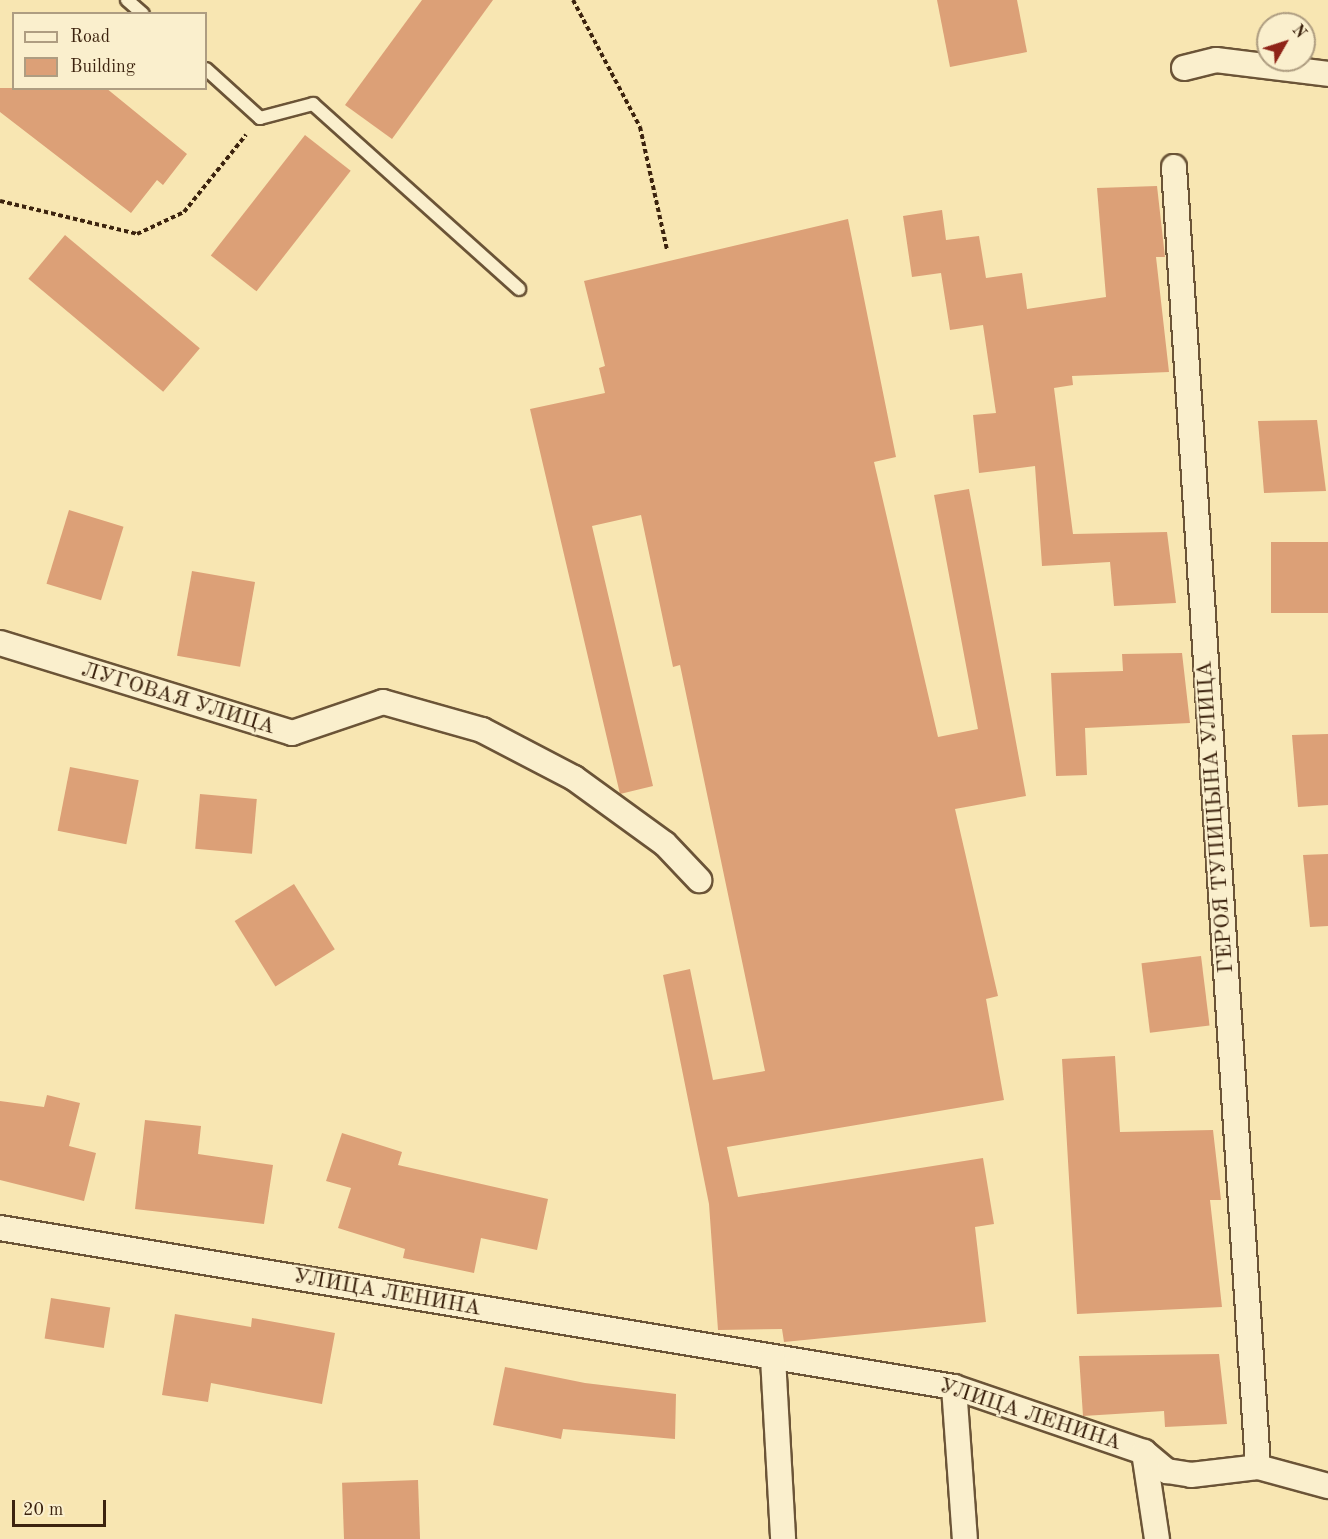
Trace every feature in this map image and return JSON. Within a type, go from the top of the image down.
[{"type":"street","points":[[1184,68],[1216,60],[1328,74]]},
{"type":"street","name":"ГЕРОЯ ТУПИЦЫНА УЛИЦА","points":[[1174,167],[1258,1467]]},
{"type":"street","name":"ЛУГОВАЯ УЛИЦА","points":[[0,643],[292,733],[383,702],[482,730],[574,778],[665,844],[699,879]]},
{"type":"street","name":"УЛИЦА ЛЕНИНА","points":[[0,1228],[954,1387],[1144,1452]]},
{"type":"street","points":[[773,1358],[783,1539]]},
{"type":"street","points":[[954,1387],[965,1539]]},
{"type":"street","points":[[1144,1452],[1167,1471],[1191,1475],[1258,1467],[1328,1486]]},
{"type":"street","points":[[1144,1452],[1156,1539]]},
{"type":"lane","points":[[128,0],[141,12]]},
{"type":"lane","points":[[207,70],[260,118],[312,104],[519,289]]},
{"type":"path","points":[[573,0],[640,127],[667,250]]},
{"type":"path","points":[[0,201],[137,234],[184,212],[260,118]]},
{"type":"building","points":[[422,0],[493,0],[392,139],[345,105]]},
{"type":"building","points":[[937,0],[1017,0],[1027,52],[950,67]]},
{"type":"building","points":[[0,88],[108,90],[187,154],[163,185],[157,180],[131,213],[0,112]]},
{"type":"building","points":[[305,135],[351,171],[257,291],[211,256]]},
{"type":"building","points":[[1157,186],[1165,257],[1156,257],[1169,372],[1072,376],[1073,385],[1054,388],[1073,534],[1167,532],[1176,603],[1114,606],[1110,562],[1042,566],[1035,466],[979,473],[973,415],[996,413],[983,325],[950,330],[941,273],[912,277],[903,216],[942,210],[946,240],[979,236],[986,278],[1022,273],[1027,309],[1106,297],[1097,188]]},
{"type":"building","points":[[848,219],[896,457],[874,462],[938,737],[978,729],[934,495],[969,489],[1026,796],[955,809],[998,996],[986,999],[1004,1100],[727,1147],[738,1197],[983,1158],[994,1224],[975,1227],[986,1322],[784,1342],[782,1329],[718,1330],[709,1204],[663,975],[690,969],[713,1080],[765,1071],[680,665],[673,667],[641,515],[592,526],[653,786],[620,794],[530,409],[605,393],[599,368],[605,366],[584,281]]},
{"type":"building","points":[[65,235],[200,348],[163,392],[28,279]]},
{"type":"building","points":[[1317,420],[1326,491],[1264,493],[1258,421]]},
{"type":"building","points":[[69,510],[124,527],[101,600],[46,584]]},
{"type":"building","points":[[1271,542],[1328,542],[1328,613],[1271,613]]},
{"type":"building","points":[[192,571],[255,582],[240,667],[177,656]]},
{"type":"building","points":[[1182,653],[1190,723],[1085,728],[1087,775],[1056,776],[1051,673],[1123,671],[1122,654]]},
{"type":"building","points":[[1328,734],[1328,805],[1298,807],[1292,735]]},
{"type":"building","points":[[70,767],[139,780],[126,844],[58,831]]},
{"type":"building","points":[[200,794],[257,799],[252,854],[195,849]]},
{"type":"building","points":[[1328,854],[1328,926],[1310,927],[1303,855]]},
{"type":"building","points":[[294,884],[335,949],[275,986],[235,921]]},
{"type":"building","points":[[1201,956],[1210,1025],[1150,1033],[1141,963]]},
{"type":"building","points":[[1115,1056],[1120,1132],[1213,1130],[1221,1200],[1210,1200],[1222,1307],[1077,1314],[1062,1059]]},
{"type":"building","points":[[47,1095],[80,1103],[69,1146],[96,1153],[84,1201],[0,1180],[0,1101],[44,1107]]},
{"type":"building","points":[[145,1120],[201,1126],[198,1154],[273,1165],[264,1224],[135,1209]]},
{"type":"building","points":[[342,1133],[402,1152],[398,1165],[548,1199],[537,1250],[481,1238],[474,1273],[403,1258],[405,1249],[338,1228],[351,1188],[326,1181]]},
{"type":"building","points":[[51,1298],[110,1307],[104,1348],[45,1338]]},
{"type":"building","points":[[175,1314],[251,1327],[252,1318],[335,1333],[322,1404],[211,1383],[208,1402],[162,1395]]},
{"type":"building","points":[[1219,1354],[1227,1424],[1165,1427],[1164,1411],[1083,1416],[1079,1356]]},
{"type":"building","points":[[505,1367],[585,1383],[676,1394],[675,1439],[563,1429],[561,1439],[493,1425]]},
{"type":"building","points":[[418,1480],[420,1539],[344,1539],[342,1483]]}]
